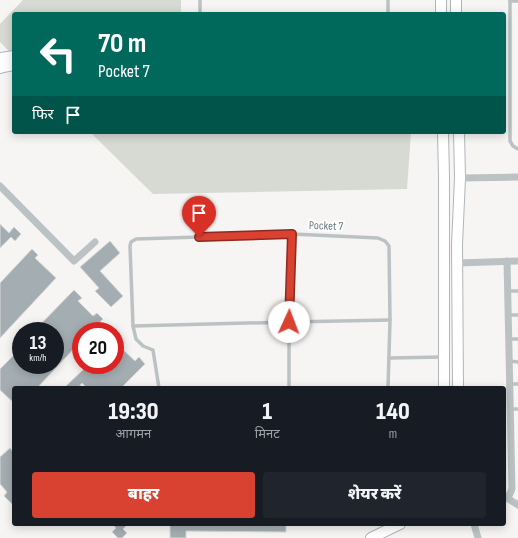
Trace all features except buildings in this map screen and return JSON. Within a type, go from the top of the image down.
[{"type":"street","points":[[441,0],[441,12]]},
{"type":"street","points":[[456,0],[456,12]]},
{"type":"street","points":[[0,58],[12,56]]},
{"type":"street","points":[[0,68],[12,65]]},
{"type":"street","points":[[442,134],[444,177],[444,386]]},
{"type":"street","points":[[458,386],[457,245],[460,178],[459,134]]},
{"type":"street","points":[[443,155],[459,154]]},
{"type":"street","points":[[460,178],[518,177]]},
{"type":"street","points":[[0,186],[74,261],[94,242]]},
{"type":"street","points":[[443,244],[457,245]]},
{"type":"street","points":[[506,498],[512,489],[514,409],[510,384],[507,261]]},
{"type":"street","points":[[458,263],[518,261]]},
{"type":"street","points":[[506,499],[518,505]]},
{"type":"street","points":[[371,538],[396,526]]},
{"type":"street","points":[[475,526],[478,538]]},
{"type":"lane","points":[[200,0],[200,12]]},
{"type":"lane","points":[[388,0],[388,12]]},
{"type":"lane","points":[[518,1],[510,1],[510,142],[518,149]]},
{"type":"lane","points":[[289,386],[289,322],[292,234]]},
{"type":"lane","name":"Pocket 7","points":[[159,386],[153,350],[143,346],[136,339],[133,326],[131,242],[136,238],[292,234],[378,238],[385,241],[389,246],[390,320],[388,386]]},
{"type":"lane","points":[[508,291],[518,291]]},
{"type":"lane","points":[[508,315],[518,315]]},
{"type":"lane","points":[[133,326],[390,320]]},
{"type":"lane","points":[[509,339],[518,339]]},
{"type":"lane","points":[[389,358],[444,357]]},
{"type":"lane","points":[[510,361],[518,362]]},
{"type":"lane","points":[[510,384],[518,384]]},
{"type":"shaded area","points":[[23,0],[181,0],[181,12],[12,12],[12,54],[0,42],[0,24]]},
{"type":"shaded area","points":[[92,134],[411,134],[407,189],[153,194]]},
{"type":"route","points":[[199,237],[292,234],[289,322]]}]
